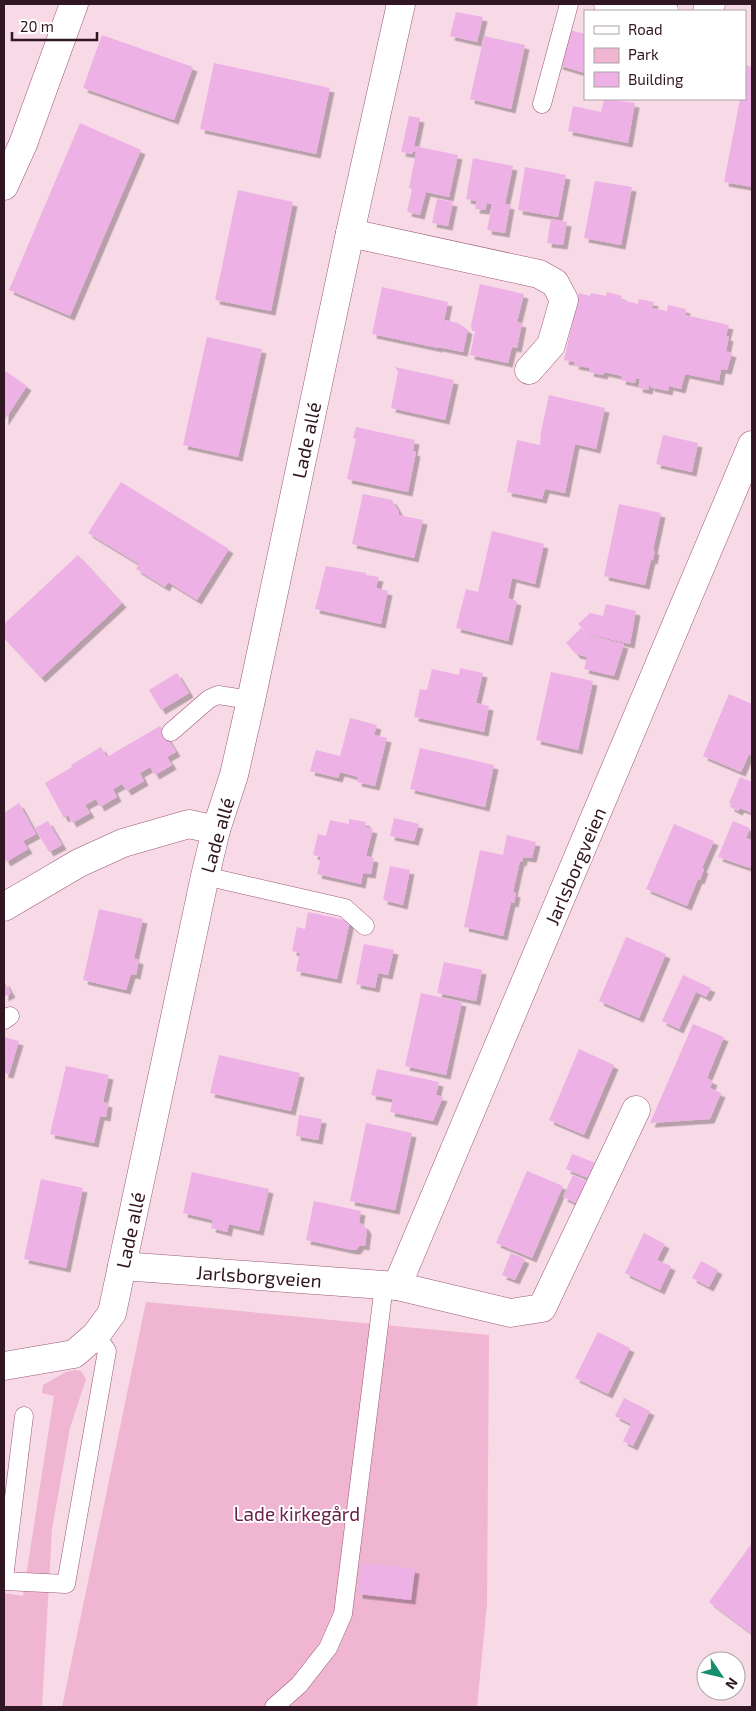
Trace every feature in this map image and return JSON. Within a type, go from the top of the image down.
[{"type":"street","points":[[4,186],[30,127],[74,4]]},
{"type":"street","name":"Lade allé","points":[[4,1366],[74,1354],[96,1335],[112,1312],[205,876],[216,830],[234,775],[251,700],[350,233],[401,4]]},
{"type":"street","points":[[608,4],[656,10]]},
{"type":"street","points":[[350,233],[539,274],[555,283],[564,300],[551,345],[529,370]]},
{"type":"street","name":"Jarlsborgveien","points":[[390,1286],[752,445]]},
{"type":"street","points":[[4,907],[78,862],[123,843],[189,824],[216,830]]},
{"type":"street","name":"Jarlsborgveien","points":[[122,1266],[390,1286],[510,1314],[542,1308],[636,1110]]},
{"type":"lane","points":[[542,104],[569,4]]},
{"type":"lane","points":[[171,732],[209,699],[218,695],[251,700]]},
{"type":"lane","points":[[205,876],[345,908],[365,926]]},
{"type":"lane","points":[[274,1707],[299,1685],[328,1648],[343,1614],[390,1286]]},
{"type":"lane","points":[[24,1416],[4,1580],[66,1584],[107,1351],[96,1335]]},
{"type":"green space","name":"Lade kirkegård","points":[[146,1302],[489,1335],[487,1604],[477,1707],[62,1707]]},
{"type":"green space","points":[[81,1371],[86,1379],[70,1428],[52,1529],[42,1707],[4,1707],[4,1593],[23,1596],[54,1396],[42,1393],[43,1385],[66,1372]]},
{"type":"building","points":[[456,12],[483,17],[477,42],[450,36]]},
{"type":"building","points":[[569,30],[584,34],[584,73],[558,65]]},
{"type":"building","points":[[102,35],[193,67],[174,120],[83,88]]},
{"type":"building","points":[[484,36],[525,45],[511,109],[470,99]]},
{"type":"building","points":[[214,63],[330,88],[316,154],[200,129]]},
{"type":"building","points":[[746,65],[752,67],[752,187],[724,182],[740,100],[746,100]]},
{"type":"building","points":[[604,100],[635,103],[628,143],[568,131],[573,106],[601,112]]},
{"type":"building","points":[[409,116],[420,118],[414,146],[458,155],[449,197],[426,192],[420,215],[407,212],[412,189],[409,188],[416,152],[413,152],[413,154],[401,152]]},
{"type":"building","points":[[80,123],[141,150],[70,316],[9,290]]},
{"type":"building","points":[[473,158],[513,166],[505,204],[510,205],[505,233],[487,230],[492,204],[487,203],[485,210],[475,209],[477,201],[466,199]]},
{"type":"building","points":[[525,167],[566,175],[558,217],[518,210]]},
{"type":"building","points":[[595,181],[632,187],[621,245],[584,238]]},
{"type":"building","points":[[238,190],[293,202],[271,311],[215,300]]},
{"type":"building","points":[[437,199],[453,202],[448,226],[432,223]]},
{"type":"building","points":[[551,219],[567,222],[563,245],[547,243]]},
{"type":"building","points":[[480,284],[524,294],[517,322],[522,323],[517,348],[512,347],[508,363],[470,355],[475,331],[472,331],[471,325]]},
{"type":"building","points":[[382,287],[448,302],[439,345],[445,320],[458,323],[468,330],[463,352],[372,334]]},
{"type":"building","points":[[607,292],[622,296],[621,300],[638,304],[639,299],[654,302],[652,308],[667,311],[668,305],[686,309],[685,315],[729,325],[726,336],[729,337],[726,351],[732,353],[727,370],[721,369],[719,381],[685,374],[681,389],[669,386],[668,391],[650,387],[650,382],[648,390],[638,388],[640,379],[636,378],[635,383],[621,380],[622,376],[604,372],[603,375],[589,372],[590,368],[574,365],[575,362],[564,360],[579,293],[590,296],[591,293],[606,296]]},
{"type":"building","points":[[207,337],[262,349],[238,457],[183,445]]},
{"type":"building","points":[[395,367],[454,380],[445,420],[391,408],[398,372]]},
{"type":"building","points":[[4,370],[27,386],[4,421]]},
{"type":"building","points":[[549,395],[605,408],[596,449],[575,444],[565,493],[545,489],[542,499],[507,492],[517,440],[540,445],[540,436]]},
{"type":"building","points":[[356,427],[415,440],[413,451],[416,452],[408,492],[347,479],[356,439],[353,438]]},
{"type":"building","points":[[663,435],[698,443],[692,472],[656,464]]},
{"type":"building","points":[[121,482],[229,549],[197,600],[168,582],[165,587],[136,569],[139,564],[88,533]]},
{"type":"building","points":[[363,494],[392,500],[399,515],[423,520],[414,558],[352,544]]},
{"type":"building","points":[[619,504],[661,513],[653,550],[655,550],[653,560],[651,559],[645,585],[604,576]]},
{"type":"building","points":[[492,531],[544,544],[535,584],[512,578],[508,598],[517,601],[508,641],[456,628],[466,589],[478,592]]},
{"type":"building","points":[[78,555],[122,603],[41,678],[4,638],[4,624]]},
{"type":"building","points":[[326,566],[379,577],[376,588],[388,591],[381,624],[315,609]]},
{"type":"building","points":[[606,604],[636,611],[630,644],[588,634],[578,624],[590,613],[603,616]]},
{"type":"building","points":[[581,628],[588,635],[624,644],[614,676],[584,669],[587,657],[576,654],[566,643]]},
{"type":"building","points":[[460,668],[483,673],[476,703],[489,706],[484,732],[414,717],[420,689],[427,690],[432,669],[459,675]]},
{"type":"building","points":[[551,672],[593,681],[578,750],[536,740]]},
{"type":"building","points":[[177,673],[189,693],[161,710],[149,690]]},
{"type":"building","points":[[729,694],[752,704],[752,756],[749,754],[741,772],[703,756]]},
{"type":"building","points":[[350,718],[377,725],[374,735],[387,738],[375,786],[357,782],[358,777],[340,772],[338,778],[310,771],[316,750],[340,756]]},
{"type":"building","points":[[160,726],[176,752],[167,757],[172,765],[155,775],[150,767],[140,773],[144,781],[127,791],[122,784],[113,789],[117,797],[100,807],[96,799],[85,805],[90,813],[72,823],[68,815],[64,818],[45,783],[101,747],[107,757]]},
{"type":"building","points":[[420,748],[494,765],[485,807],[410,789]]},
{"type":"building","points":[[740,777],[752,782],[752,813],[740,808],[738,811],[730,807],[731,804],[729,803]]},
{"type":"building","points":[[19,803],[36,834],[23,841],[28,849],[6,862],[4,858],[4,813]]},
{"type":"building","points":[[394,818],[419,824],[414,841],[390,836]]},
{"type":"building","points":[[349,819],[366,822],[365,827],[373,829],[366,856],[374,858],[371,874],[363,873],[361,884],[317,874],[321,857],[313,855],[318,834],[326,836],[330,820],[349,824]]},
{"type":"building","points":[[48,821],[62,845],[49,852],[35,828]]},
{"type":"building","points":[[733,821],[750,828],[746,838],[752,840],[752,863],[750,868],[718,857]]},
{"type":"building","points":[[674,824],[714,841],[702,868],[704,869],[700,880],[698,879],[687,906],[646,889]]},
{"type":"building","points":[[507,835],[536,842],[532,858],[523,857],[522,862],[520,861],[513,892],[516,893],[514,903],[511,902],[503,936],[464,927],[480,850],[503,855]]},
{"type":"building","points":[[390,866],[410,870],[403,905],[383,900]]},
{"type":"building","points":[[99,909],[143,919],[134,958],[139,960],[136,975],[131,974],[126,990],[83,980]]},
{"type":"building","points":[[308,912],[350,921],[337,979],[296,971],[300,953],[292,951],[297,927],[305,929]]},
{"type":"building","points":[[626,937],[666,954],[639,1018],[599,1001]]},
{"type":"building","points":[[364,944],[394,950],[388,975],[378,973],[375,988],[356,984]]},
{"type":"building","points":[[444,962],[482,970],[476,1001],[437,993]]},
{"type":"building","points":[[683,975],[711,988],[706,997],[696,992],[679,1029],[662,1021]]},
{"type":"building","points":[[4,981],[11,993],[4,997]]},
{"type":"building","points":[[421,993],[462,1002],[446,1075],[405,1066]]},
{"type":"building","points":[[693,1024],[724,1037],[707,1078],[713,1081],[710,1088],[721,1093],[710,1119],[650,1123]]},
{"type":"building","points":[[4,1037],[19,1041],[9,1074],[4,1073]]},
{"type":"building","points":[[579,1049],[614,1065],[584,1135],[549,1120]]},
{"type":"building","points":[[219,1055],[300,1073],[291,1111],[210,1093]]},
{"type":"building","points":[[66,1066],[109,1075],[103,1102],[108,1103],[106,1117],[100,1116],[94,1143],[50,1134]]},
{"type":"building","points":[[377,1069],[439,1082],[436,1095],[443,1097],[433,1121],[390,1112],[393,1099],[371,1095]]},
{"type":"building","points":[[299,1115],[322,1119],[318,1140],[296,1136]]},
{"type":"building","points":[[366,1123],[412,1133],[395,1210],[350,1201]]},
{"type":"building","points":[[572,1154],[596,1163],[590,1179],[566,1169]]},
{"type":"building","points":[[527,1171],[563,1186],[532,1258],[496,1243]]},
{"type":"building","points":[[192,1172],[269,1189],[259,1231],[229,1224],[227,1232],[211,1228],[213,1220],[183,1213]]},
{"type":"building","points":[[573,1175],[588,1182],[578,1204],[563,1197]]},
{"type":"building","points":[[41,1179],[83,1188],[66,1268],[24,1259]]},
{"type":"building","points":[[314,1201],[361,1211],[359,1223],[364,1225],[367,1230],[365,1246],[360,1245],[356,1250],[352,1250],[306,1240]]},
{"type":"building","points":[[644,1233],[665,1244],[657,1260],[671,1266],[660,1290],[625,1273]]},
{"type":"building","points":[[511,1253],[525,1259],[515,1280],[502,1275]]},
{"type":"building","points":[[701,1261],[718,1270],[709,1287],[692,1278]]},
{"type":"building","points":[[598,1332],[630,1348],[608,1394],[575,1378]]},
{"type":"building","points":[[624,1398],[650,1411],[633,1446],[623,1441],[631,1424],[615,1416]]},
{"type":"building","points":[[752,1543],[752,1634],[709,1602]]},
{"type":"building","points":[[362,1563],[415,1569],[411,1600],[358,1594]]}]
